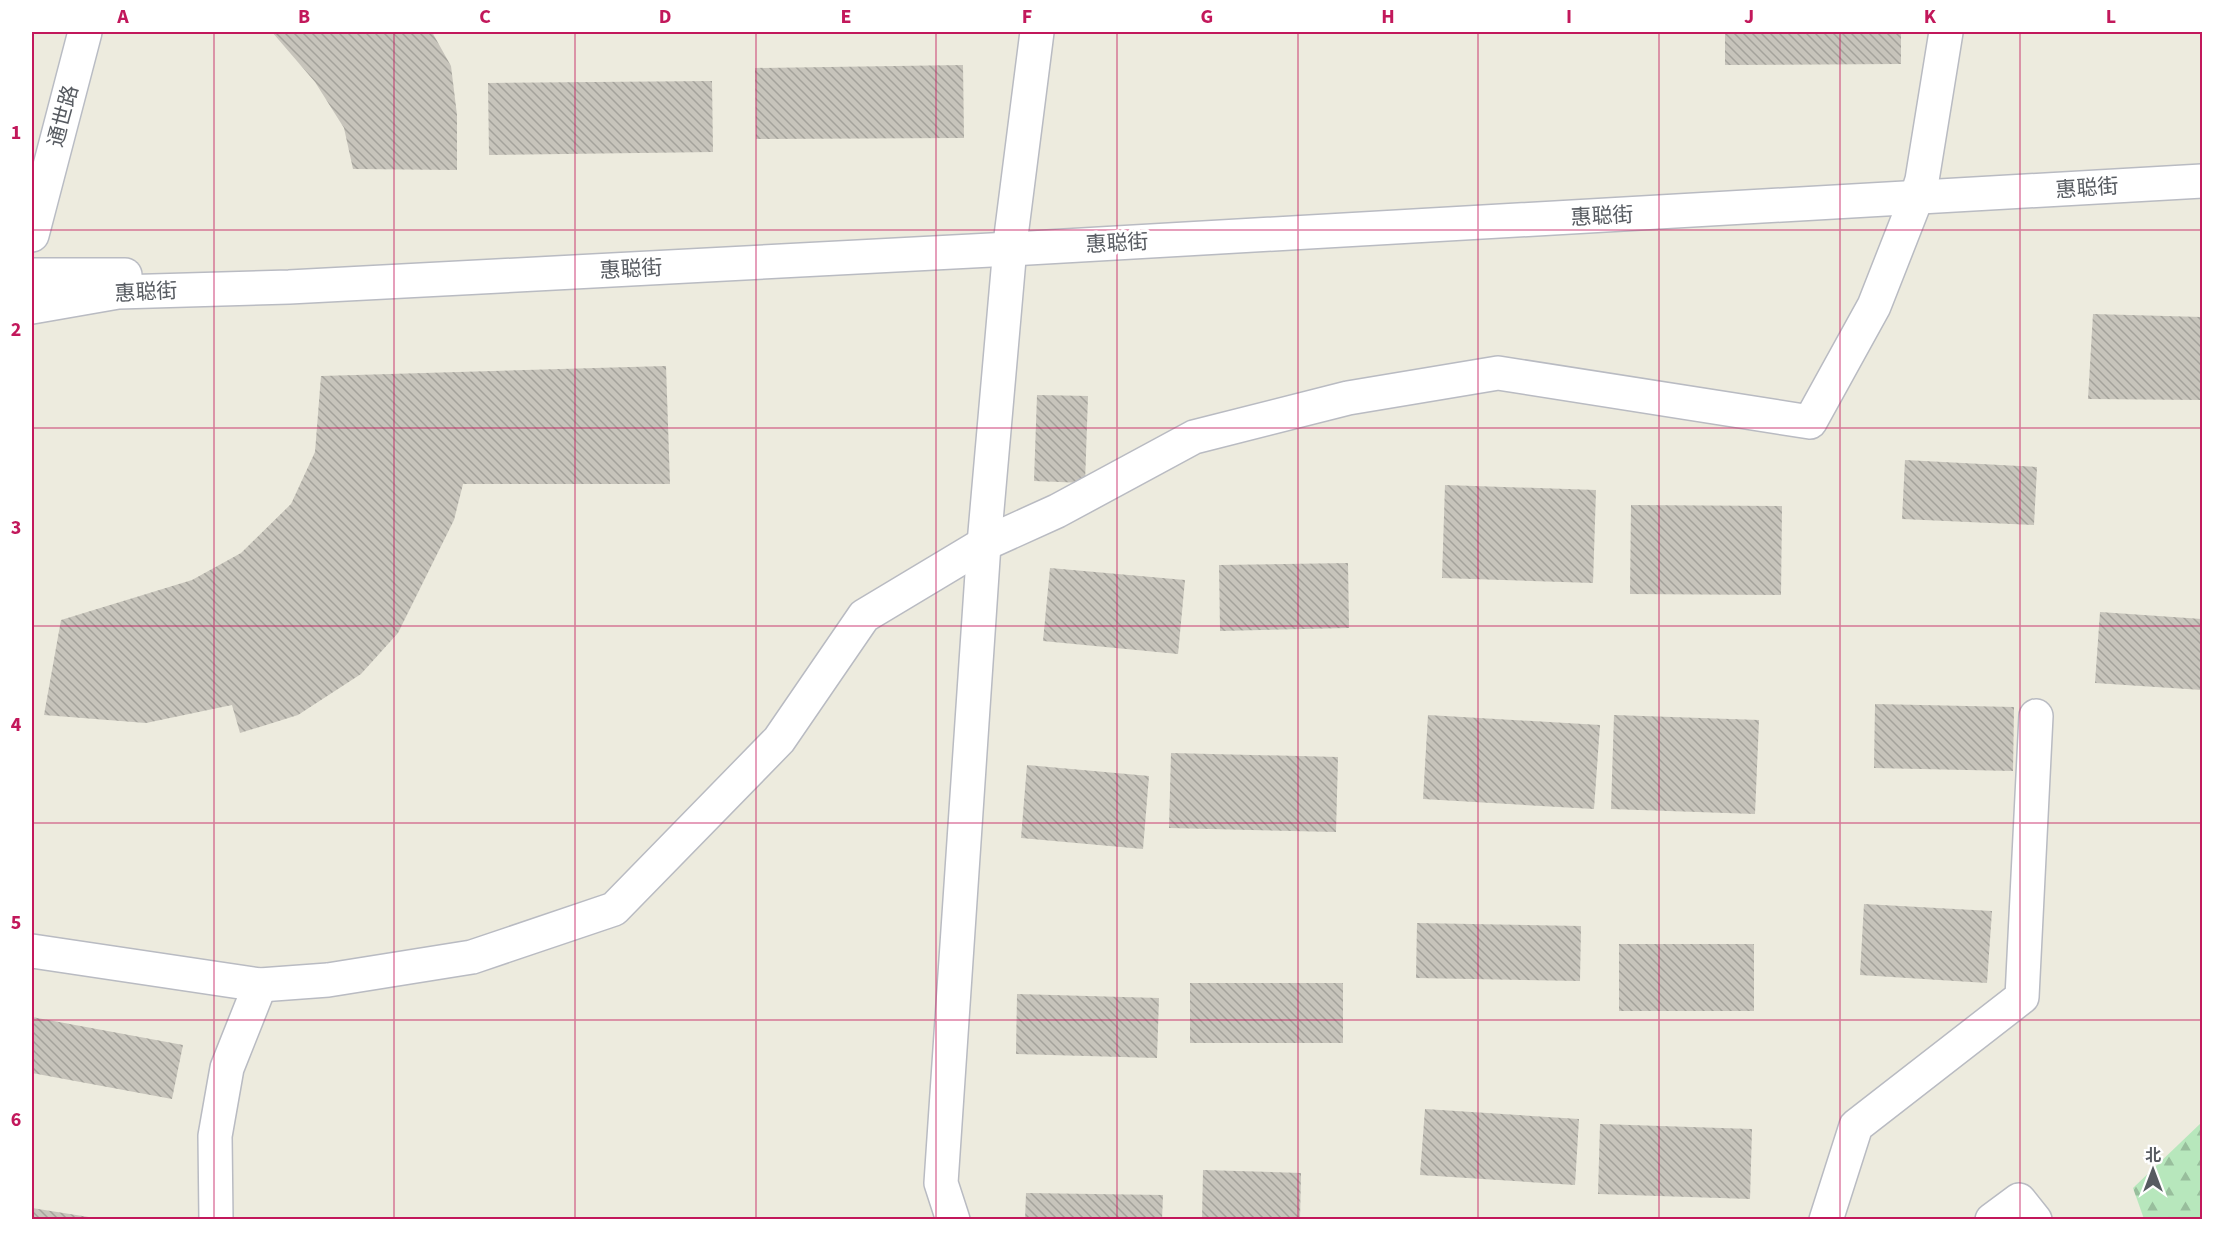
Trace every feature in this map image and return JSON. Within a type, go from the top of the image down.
[{"type":"street","name":"通世路","points":[[32,235],[85,32]]},
{"type":"street","points":[[953,1220],[941,1183],[984,543],[1010,243],[1037,32]]},
{"type":"street","points":[[32,951],[260,985],[328,980],[472,957],[614,909],[779,740],[864,616],[984,543],[1057,511],[1194,437],[1348,398],[1498,373],[1809,422],[1874,306],[1919,190],[1945,56],[1946,32]]},
{"type":"street","name":"惠聪街","points":[[1919,190],[2202,164]]},
{"type":"street","name":"惠聪街","points":[[32,307],[118,292],[289,287],[1919,190],[2202,181]]},
{"type":"street","name":"惠聪街","points":[[32,275],[290,272],[1010,243]]},
{"type":"street","points":[[1826,1220],[1856,1126],[2022,997],[2036,716]]},
{"type":"street","points":[[216,1220],[215,1136],[227,1068],[260,985]]},
{"type":"street","points":[[1992,1220],[2019,1200],[2035,1220]]},
{"type":"green space","points":[[2202,1122],[2202,1219],[2144,1219],[2133,1188]]},
{"type":"building","points":[[272,32],[432,32],[451,66],[457,115],[457,170],[353,169],[344,128],[315,82]]},
{"type":"building","points":[[1725,32],[1901,32],[1901,64],[1725,65]]},
{"type":"building","points":[[963,65],[964,138],[756,139],[755,68]]},
{"type":"building","points":[[712,81],[713,152],[489,155],[488,83]]},
{"type":"building","points":[[2093,314],[2202,317],[2202,400],[2088,399]]},
{"type":"building","points":[[666,366],[670,484],[463,484],[454,520],[398,633],[361,674],[298,715],[240,733],[232,705],[146,723],[44,715],[61,620],[192,580],[241,553],[291,504],[315,452],[321,376]]},
{"type":"building","points":[[1037,395],[1088,396],[1085,483],[1034,481]]},
{"type":"building","points":[[1905,460],[2037,467],[2034,525],[1902,519]]},
{"type":"building","points":[[1445,485],[1596,490],[1593,583],[1442,578]]},
{"type":"building","points":[[1631,505],[1782,506],[1781,595],[1630,594]]},
{"type":"building","points":[[1348,563],[1349,628],[1220,631],[1219,565]]},
{"type":"building","points":[[1050,568],[1185,580],[1178,654],[1043,641]]},
{"type":"building","points":[[2100,612],[2202,619],[2202,690],[2095,683]]},
{"type":"building","points":[[1875,704],[2014,707],[2013,771],[1874,768]]},
{"type":"building","points":[[1428,715],[1600,725],[1594,809],[1423,799]]},
{"type":"building","points":[[1614,715],[1759,720],[1755,814],[1611,809]]},
{"type":"building","points":[[1171,753],[1338,757],[1336,832],[1169,828]]},
{"type":"building","points":[[1027,765],[1149,776],[1143,849],[1021,838]]},
{"type":"building","points":[[1864,904],[1992,911],[1987,983],[1860,975]]},
{"type":"building","points":[[1417,923],[1581,926],[1580,981],[1416,978]]},
{"type":"building","points":[[1619,944],[1754,944],[1754,1011],[1619,1011]]},
{"type":"building","points":[[1190,983],[1343,983],[1343,1043],[1190,1043]]},
{"type":"building","points":[[1017,994],[1159,998],[1157,1058],[1016,1054]]},
{"type":"building","points":[[32,1017],[183,1045],[172,1099],[32,1073]]},
{"type":"building","points":[[1425,1109],[1579,1119],[1575,1185],[1420,1175]]},
{"type":"building","points":[[1600,1124],[1752,1129],[1750,1199],[1598,1194]]},
{"type":"building","points":[[1203,1170],[1301,1173],[1300,1220],[1202,1220]]},
{"type":"building","points":[[1026,1193],[1163,1195],[1162,1220],[1025,1220]]},
{"type":"building","points":[[32,1208],[95,1218],[95,1220],[32,1220]]}]
